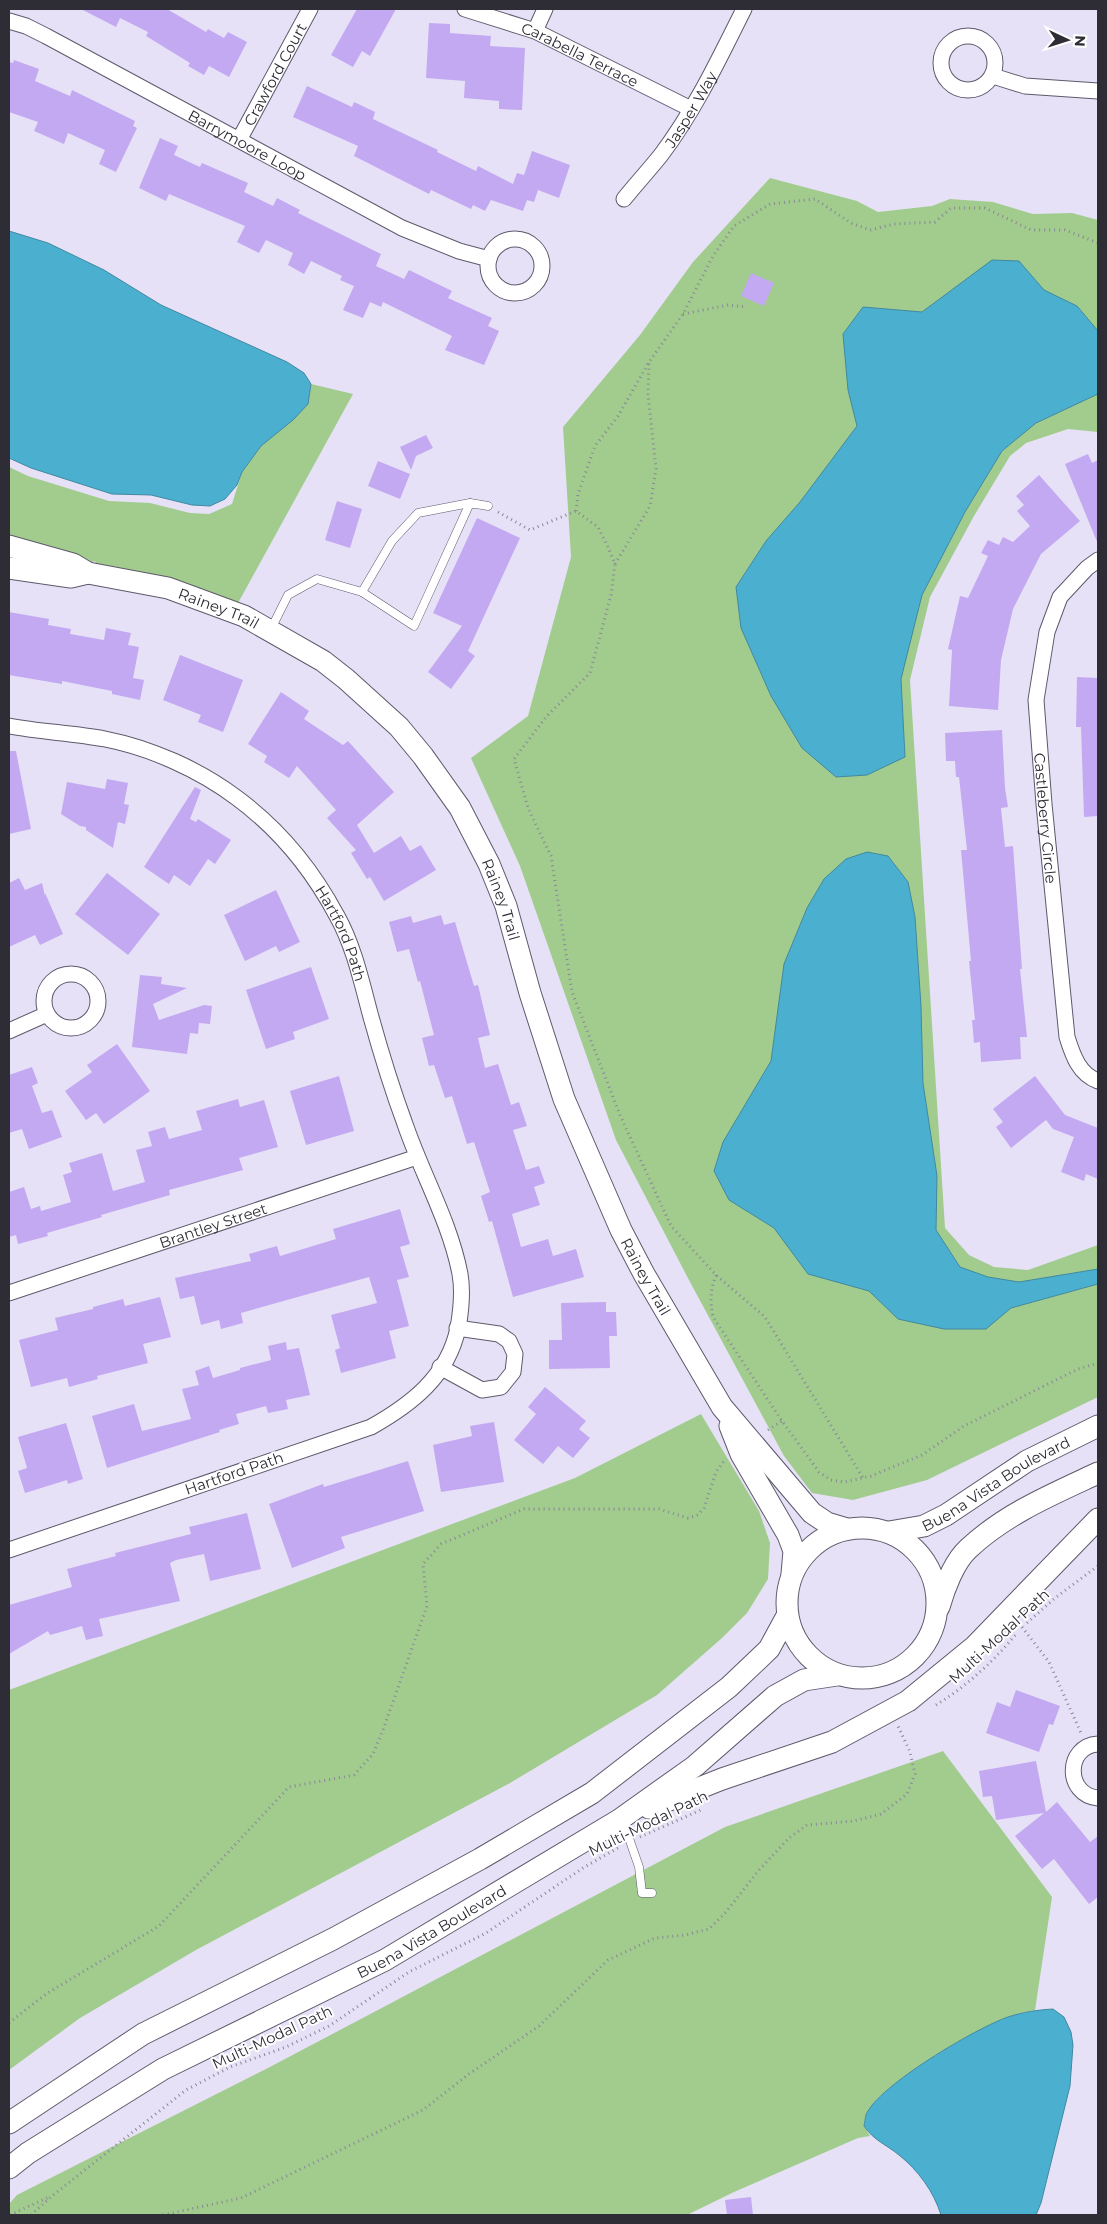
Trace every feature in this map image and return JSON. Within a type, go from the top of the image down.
[{"type":"main road","name":"Rainey Trail","points":[[9,546],[73,564],[88,573],[168,588],[214,603],[270,630],[323,661],[399,727],[423,756],[460,808],[489,864],[506,906],[545,1043],[564,1098],[588,1155],[644,1274],[722,1407],[741,1454],[788,1535],[794,1551],[792,1575]]},
{"type":"main road","name":"Rainey Trail","points":[[9,568],[71,577],[88,573]]},
{"type":"main road","name":"Rainey Trail","points":[[722,1407],[812,1513],[826,1523],[847,1529]]},
{"type":"main road","name":"Buena Vista Boulevard","points":[[889,1532],[924,1526],[946,1515],[1027,1461],[1098,1426]]},
{"type":"main road","points":[[936,1614],[937,1594],[931,1574],[921,1556],[907,1542],[889,1532],[861,1527],[847,1529],[824,1538],[805,1554],[792,1575],[787,1595],[787,1616],[797,1641],[814,1662],[837,1674],[863,1679],[889,1674],[911,1660],[928,1639],[936,1614],[945,1585],[967,1550],[1020,1511],[1098,1472]]},
{"type":"main road","points":[[619,1820],[722,1779],[832,1742],[908,1701],[974,1646],[1091,1524],[1098,1519]]},
{"type":"main road","points":[[9,2123],[143,2034],[333,1939],[480,1859],[592,1793],[730,1687],[769,1649],[787,1616]]},
{"type":"main road","name":"Buena Vista Boulevard","points":[[9,2168],[28,2153],[163,2069],[385,1960],[619,1820],[695,1766],[774,1696],[804,1680],[837,1674]]},
{"type":"street","name":"Crawford Court","points":[[239,140],[310,9]]},
{"type":"street","name":"Carabella Terrace","points":[[465,9],[535,31],[691,109]]},
{"type":"street","points":[[535,31],[545,9]]},
{"type":"street","name":"Jasper Way","points":[[624,198],[660,155],[691,109],[744,9]]},
{"type":"street","name":"Barrymoore Loop","points":[[9,21],[26,26],[46,36],[402,228],[459,251],[489,259]]},
{"type":"street","points":[[993,76],[1025,86],[1098,92]]},
{"type":"street","name":"Castleberry Circle","points":[[1098,560],[1087,568],[1060,597],[1046,632],[1036,700],[1044,804],[1068,1037],[1073,1055],[1082,1072],[1098,1082]]},
{"type":"street","name":"Hartford Path","points":[[9,726],[104,739],[133,745],[170,760],[208,779],[237,798],[292,848],[334,910],[345,933],[383,1059],[418,1157],[453,1245],[460,1277],[458,1328],[449,1353],[415,1400],[371,1427],[9,1550]]},
{"type":"street","points":[[9,1031],[47,1014]]},
{"type":"street","name":"Brantley Street","points":[[9,1293],[418,1157]]},
{"type":"street","points":[[440,1367],[482,1390],[501,1387],[513,1372],[514,1354],[509,1341],[498,1334],[458,1328]]},
{"type":"street","points":[[1092,1745],[1079,1753],[1074,1761],[1072,1770],[1078,1787],[1084,1794],[1098,1798]]},
{"type":"lane","points":[[362,592],[392,541],[418,513],[470,503],[488,506]]},
{"type":"lane","points":[[270,630],[288,595],[317,579],[362,592],[414,626],[470,503]]},
{"type":"lane","points":[[619,1820],[630,1841],[639,1867],[642,1893],[652,1893]]},
{"type":"path","points":[[576,510],[578,494],[595,446],[618,416],[649,362],[683,314],[713,256],[734,226],[770,204],[815,200],[851,223],[870,230],[894,224],[935,222],[951,208],[985,208],[1031,230],[1065,230],[1098,243]]},
{"type":"path","points":[[683,314],[728,305],[747,307]]},
{"type":"path","points":[[649,362],[648,394],[656,469],[650,506],[614,564],[611,595],[590,673],[546,717],[514,759],[528,808],[552,856],[572,992],[613,1097],[671,1226],[716,1275],[765,1317],[863,1478]]},
{"type":"path","points":[[488,506],[530,530],[576,510]]},
{"type":"path","points":[[576,510],[598,527],[614,564]]},
{"type":"path","points":[[716,1275],[711,1288],[710,1300],[713,1317],[782,1421],[819,1472],[831,1480],[844,1482],[863,1478],[922,1455],[964,1426],[1078,1369],[1098,1363]]},
{"type":"path","points":[[768,1430],[782,1421]]},
{"type":"path","points":[[9,2023],[46,1994],[160,1926],[289,1787],[354,1775],[373,1754],[427,1606],[423,1564],[442,1544],[524,1509],[659,1509],[688,1518],[698,1515],[704,1508],[716,1472],[725,1460]]},
{"type":"path","name":"Multi-Modal Path","points":[[929,1710],[954,1694],[990,1663],[1022,1628],[1055,1598],[1098,1566]]},
{"type":"path","points":[[1022,1628],[1049,1662],[1092,1745]]},
{"type":"path","points":[[890,1730],[906,1722]]},
{"type":"path","points":[[163,2215],[241,2198],[423,2110],[469,2074],[539,2026],[608,1960],[655,1938],[685,1935],[709,1929],[726,1912],[759,1870],[789,1838],[807,1825],[854,1821],[881,1814],[907,1794],[915,1774],[910,1752],[898,1726]]},
{"type":"path","name":"Multi-Modal Path","points":[[30,2215],[186,2090],[230,2067],[286,2047],[329,2026],[409,1972],[486,1933],[582,1868],[630,1841],[706,1808]]},
{"type":"path","name":"Multi-Modal Path","points":[[10,2215],[52,2196]]},
{"type":"green space","points":[[770,178],[857,201],[878,212],[932,206],[950,199],[993,202],[1033,214],[1072,213],[1098,220],[1098,432],[1068,429],[1026,443],[1010,456],[974,516],[930,597],[910,680],[945,1228],[969,1255],[994,1267],[1028,1270],[1098,1245],[1098,1397],[927,1480],[853,1500],[812,1493],[784,1456],[616,1140],[520,866],[471,758],[528,716],[571,557],[563,427],[640,335],[693,262]]},
{"type":"green space","points":[[311,384],[353,394],[238,603],[170,579],[96,565],[95,561],[90,563],[9,535],[9,467],[28,476],[109,501],[150,503],[190,513],[209,514],[232,504],[242,472],[261,446],[308,404]]},
{"type":"green space","points":[[701,1414],[759,1511],[770,1543],[768,1579],[747,1613],[722,1638],[657,1695],[510,1783],[196,1950],[80,2018],[9,2070],[9,1690],[575,1478]]},
{"type":"green space","points":[[943,1751],[1052,1897],[1035,2010],[1013,2015],[992,2024],[951,2046],[907,2074],[874,2103],[866,2115],[864,2126],[870,2136],[858,2138],[734,2192],[687,2215],[9,2215],[9,2204],[17,2195],[266,2069],[725,1827]]},
{"type":"water","points":[[9,231],[48,243],[104,270],[161,305],[287,362],[304,373],[311,384],[308,404],[293,420],[261,446],[242,472],[237,485],[225,499],[210,506],[192,505],[151,495],[112,494],[31,468],[9,458]]},
{"type":"water","points":[[992,260],[1019,261],[1044,290],[1077,306],[1098,331],[1098,394],[1036,423],[1002,451],[965,512],[922,595],[901,679],[905,757],[867,775],[836,777],[802,748],[771,696],[741,628],[736,587],[766,541],[800,502],[857,426],[848,390],[843,334],[863,307],[922,312]]},
{"type":"water","points":[[867,852],[888,856],[908,882],[915,917],[921,1006],[923,1083],[937,1176],[936,1230],[960,1267],[988,1277],[1019,1282],[1098,1269],[1098,1284],[1011,1308],[986,1329],[944,1329],[898,1319],[869,1291],[808,1274],[774,1228],[729,1200],[714,1171],[723,1142],[771,1061],[784,964],[807,908],[824,879],[846,859]]},
{"type":"water","points":[[1053,2009],[1064,2017],[1071,2032],[1073,2045],[1070,2086],[1041,2203],[1036,2215],[941,2215],[930,2190],[919,2175],[906,2161],[876,2139],[864,2126],[866,2115],[874,2103],[908,2074],[975,2032],[1008,2017]]},
{"type":"building","points":[[81,9],[167,9],[206,32],[208,29],[224,38],[228,32],[247,42],[229,77],[209,66],[204,75],[188,66],[190,63],[146,36],[148,32],[120,18],[116,27]]},
{"type":"building","points":[[357,9],[396,9],[370,56],[362,51],[353,67],[331,55]]},
{"type":"building","points":[[429,23],[450,24],[450,33],[491,36],[490,46],[525,48],[522,110],[499,109],[499,101],[464,98],[465,81],[426,78]]},
{"type":"building","points":[[14,60],[39,69],[35,81],[70,96],[72,90],[135,121],[133,126],[137,128],[116,172],[99,164],[105,150],[68,133],[64,144],[34,131],[38,122],[9,112],[9,62],[13,63]]},
{"type":"building","points":[[307,86],[352,107],[354,102],[375,112],[373,119],[438,150],[437,152],[476,171],[478,166],[513,184],[517,173],[524,175],[532,151],[570,165],[559,198],[538,190],[534,202],[527,200],[523,211],[491,200],[485,211],[473,205],[471,209],[431,190],[429,194],[354,156],[358,146],[293,117]]},
{"type":"building","points":[[160,138],[178,146],[174,155],[200,167],[202,163],[248,183],[244,192],[273,206],[277,198],[300,210],[298,213],[381,254],[376,266],[404,279],[409,270],[452,291],[448,298],[492,318],[488,326],[499,331],[484,365],[445,350],[452,336],[383,302],[381,307],[370,302],[363,318],[343,310],[354,286],[340,280],[342,276],[311,261],[304,274],[288,265],[293,253],[266,240],[259,253],[237,242],[245,226],[169,194],[166,201],[139,188]]},
{"type":"building","points":[[751,273],[774,283],[764,306],[741,296]]},
{"type":"building","points":[[426,435],[433,448],[416,456],[411,470],[400,447]]},
{"type":"building","points":[[1088,454],[1092,463],[1098,460],[1098,544],[1065,464]]},
{"type":"building","points":[[378,461],[410,474],[400,499],[368,486]]},
{"type":"building","points":[[1039,475],[1080,521],[1041,554],[1013,609],[1001,660],[998,710],[949,706],[952,650],[948,649],[960,596],[968,598],[988,556],[981,553],[988,540],[999,545],[1003,537],[1013,542],[1030,526],[1017,511],[1024,505],[1016,496]]},
{"type":"building","points":[[337,501],[362,509],[350,548],[325,540]]},
{"type":"building","points":[[477,518],[520,538],[468,651],[475,656],[451,689],[428,672],[462,626],[433,613]]},
{"type":"building","points":[[9,612],[49,619],[48,625],[71,629],[70,634],[104,640],[106,628],[131,633],[128,645],[139,647],[133,678],[144,680],[140,700],[112,694],[112,691],[62,681],[62,684],[9,675]]},
{"type":"building","points":[[180,655],[243,680],[223,732],[198,722],[201,715],[163,700]]},
{"type":"building","points":[[1077,677],[1098,678],[1098,816],[1084,817],[1081,727],[1076,727]]},
{"type":"building","points":[[281,692],[309,711],[304,719],[343,745],[348,741],[394,792],[357,825],[374,853],[401,836],[410,851],[421,845],[436,870],[384,901],[370,877],[367,879],[351,853],[356,850],[327,818],[336,810],[297,766],[289,778],[264,762],[267,756],[248,744]]},
{"type":"building","points":[[1002,730],[1005,788],[1008,807],[1001,808],[1005,847],[1013,846],[1022,969],[1020,969],[1027,1037],[1020,1037],[1021,1059],[981,1062],[980,1042],[974,1043],[972,1020],[975,1020],[961,850],[967,850],[959,777],[956,777],[955,761],[946,761],[945,733]]},
{"type":"building","points":[[9,751],[16,751],[31,829],[9,834]]},
{"type":"building","points":[[107,779],[128,783],[124,804],[129,805],[125,824],[118,822],[113,848],[86,830],[86,827],[80,826],[61,814],[67,782],[105,789]]},
{"type":"building","points":[[195,787],[201,790],[190,819],[196,822],[198,819],[231,840],[215,864],[208,859],[190,886],[174,875],[169,884],[144,867]]},
{"type":"building","points":[[107,873],[160,914],[128,955],[75,914]]},
{"type":"building","points":[[19,878],[25,890],[42,883],[45,896],[45,893],[63,934],[40,945],[35,935],[9,947],[9,883]]},
{"type":"building","points":[[276,890],[300,942],[279,952],[276,946],[245,961],[224,915]]},
{"type":"building","points":[[441,915],[444,925],[455,922],[474,986],[478,985],[490,1035],[478,1038],[485,1068],[498,1064],[511,1105],[519,1102],[527,1126],[513,1130],[526,1170],[539,1166],[545,1183],[534,1187],[540,1205],[512,1214],[521,1247],[548,1239],[553,1256],[576,1249],[584,1277],[513,1297],[492,1221],[489,1222],[481,1196],[490,1192],[474,1142],[467,1144],[452,1096],[445,1098],[434,1065],[429,1066],[422,1038],[434,1035],[420,981],[418,982],[409,949],[397,952],[389,922],[411,916],[413,923]]},
{"type":"building","points":[[311,967],[329,1019],[293,1032],[295,1039],[266,1049],[246,990]]},
{"type":"building","points":[[140,975],[162,977],[161,984],[187,988],[153,1004],[159,1020],[204,1005],[212,1006],[210,1024],[199,1023],[198,1034],[190,1033],[187,1054],[132,1047]]},
{"type":"building","points":[[117,1044],[150,1091],[104,1124],[96,1113],[86,1120],[65,1091],[92,1072],[87,1065]]},
{"type":"building","points":[[32,1067],[38,1083],[32,1086],[42,1113],[52,1110],[62,1137],[29,1149],[22,1129],[9,1133],[9,1075]]},
{"type":"building","points":[[339,1076],[354,1131],[306,1145],[290,1091]]},
{"type":"building","points":[[1035,1076],[1065,1115],[1098,1128],[1098,1179],[1086,1174],[1084,1181],[1061,1172],[1074,1137],[1053,1129],[1046,1120],[1011,1148],[996,1127],[1003,1122],[993,1109]]},
{"type":"building","points":[[238,1099],[240,1107],[264,1100],[278,1147],[239,1158],[243,1170],[169,1190],[170,1195],[47,1233],[48,1236],[18,1244],[16,1235],[9,1237],[9,1192],[24,1187],[31,1209],[40,1206],[41,1211],[71,1202],[63,1175],[72,1172],[69,1163],[102,1153],[113,1191],[145,1182],[136,1150],[152,1146],[148,1132],[165,1127],[169,1139],[202,1130],[196,1111]]},
{"type":"building","points":[[400,1209],[410,1244],[400,1247],[409,1277],[397,1280],[409,1326],[389,1331],[396,1358],[341,1373],[335,1350],[340,1348],[331,1315],[377,1303],[369,1277],[241,1313],[243,1323],[221,1329],[219,1320],[201,1325],[194,1296],[180,1299],[175,1278],[251,1261],[249,1254],[277,1246],[280,1256],[336,1239],[333,1229]]},
{"type":"building","points":[[160,1297],[171,1337],[143,1344],[148,1363],[97,1376],[98,1379],[69,1387],[67,1378],[31,1387],[19,1340],[58,1330],[55,1318],[93,1309],[93,1307],[123,1299],[125,1306]]},
{"type":"building","points":[[606,1302],[606,1312],[616,1312],[617,1336],[609,1336],[610,1368],[549,1369],[549,1340],[562,1340],[561,1303]]},
{"type":"building","points":[[286,1342],[287,1350],[299,1348],[310,1395],[286,1400],[288,1409],[268,1413],[266,1406],[236,1414],[239,1424],[219,1430],[220,1432],[107,1468],[92,1416],[134,1404],[142,1431],[191,1419],[182,1389],[199,1385],[195,1371],[209,1366],[213,1378],[240,1370],[240,1368],[271,1360],[268,1346]]},
{"type":"building","points":[[545,1387],[586,1421],[579,1429],[590,1438],[573,1458],[558,1446],[543,1464],[514,1440],[536,1414],[528,1407]]},
{"type":"building","points":[[494,1422],[504,1482],[441,1492],[433,1445],[472,1436],[470,1426]]},
{"type":"building","points":[[66,1423],[83,1479],[68,1484],[67,1480],[25,1493],[18,1471],[27,1468],[18,1437]]},
{"type":"building","points":[[408,1461],[424,1511],[341,1537],[345,1548],[292,1568],[269,1504],[323,1484],[324,1487]]},
{"type":"building","points":[[247,1513],[261,1569],[210,1581],[204,1554],[176,1560],[170,1563],[180,1601],[99,1619],[103,1636],[86,1640],[82,1626],[50,1635],[48,1631],[9,1654],[9,1605],[72,1587],[67,1569],[116,1556],[115,1553],[191,1534],[189,1527]]},
{"type":"building","points":[[1016,1690],[1060,1706],[1053,1725],[1049,1724],[1039,1752],[986,1733],[997,1702],[1010,1707]]},
{"type":"building","points":[[1036,1761],[1046,1812],[1057,1802],[1090,1842],[1098,1836],[1098,1897],[1089,1904],[1054,1859],[1042,1869],[1015,1836],[1044,1813],[996,1820],[992,1796],[983,1797],[979,1771]]},
{"type":"building","points":[[751,2197],[753,2215],[727,2215],[725,2200]]}]
